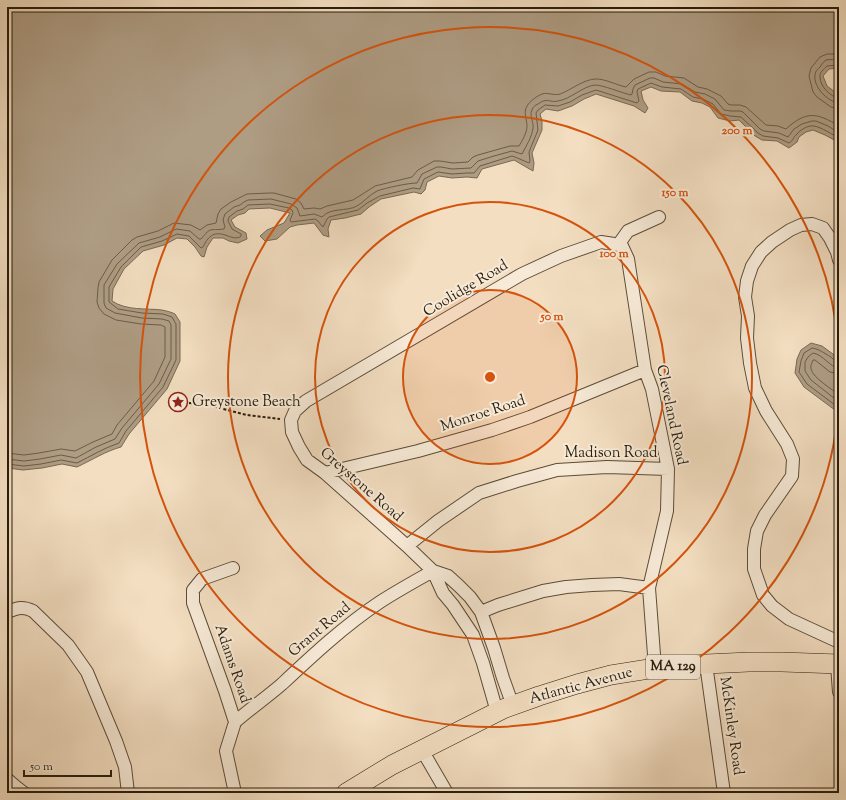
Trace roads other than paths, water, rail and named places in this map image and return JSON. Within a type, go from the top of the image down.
[{"type":"main road","name":"Atlantic Avenue","points":[[346,793],[392,765],[505,709],[577,684],[654,668],[706,664],[782,662],[838,664]]},
{"type":"street","points":[[618,245],[628,231],[660,217]]},
{"type":"street","points":[[839,260],[837,252],[823,228],[812,224],[801,225],[790,230],[772,242],[761,252],[752,266],[747,281],[745,297],[748,316],[750,363],[755,388],[766,411],[787,444],[793,459],[792,476],[764,515],[757,531],[754,549],[754,569],[763,595],[772,606],[789,619],[839,642]]},
{"type":"street","name":"Coolidge Road","points":[[293,416],[306,401],[522,274],[561,256],[601,242],[618,245]]},
{"type":"street","name":"Cleveland Road","points":[[618,245],[622,246],[628,259],[645,370],[652,389],[668,469],[667,511],[649,588],[654,668]]},
{"type":"street","name":"Monroe Road","points":[[326,473],[418,451],[492,430],[530,417],[645,370]]},
{"type":"street","name":"Greystone Road","points":[[293,416],[292,432],[299,448],[307,460],[326,473],[407,546],[432,571],[443,593],[473,636],[483,663],[505,709]]},
{"type":"street","name":"Madison Road","points":[[407,546],[438,521],[479,493],[517,481],[557,470],[606,467],[668,469]]},
{"type":"street","name":"Adams Road","points":[[232,568],[202,580],[193,590],[194,603],[235,722],[226,751],[235,793]]},
{"type":"street","name":"Greystone Road","points":[[432,571],[448,576],[470,597],[481,612],[503,678],[505,709]]},
{"type":"street","name":"Grant Road","points":[[235,722],[281,685],[328,641],[380,602],[432,571]]},
{"type":"street","points":[[481,612],[543,591],[566,587],[619,584],[649,588]]},
{"type":"street","points":[[7,612],[19,608],[27,608],[33,611],[68,646],[87,672],[116,741],[125,767],[128,793]]},
{"type":"street","name":"McKinley Road","points":[[706,664],[724,793]]},
{"type":"street","points":[[838,664],[839,692]]},
{"type":"street","points":[[422,750],[447,793]]},
{"type":"street","points":[[7,779],[24,793]]},
{"type":"water","points":[[7,7],[839,7],[839,68],[829,69],[823,76],[827,86],[839,95],[839,144],[825,135],[813,130],[806,132],[799,137],[797,142],[789,148],[777,141],[762,140],[755,136],[739,120],[730,121],[718,118],[710,107],[702,103],[692,101],[680,92],[661,91],[651,87],[641,91],[643,100],[648,108],[645,113],[634,106],[596,94],[558,111],[546,109],[540,114],[542,130],[532,153],[534,163],[533,171],[514,160],[482,169],[477,178],[452,178],[439,176],[427,182],[425,190],[421,194],[414,192],[381,199],[361,214],[331,220],[328,229],[329,237],[323,235],[314,223],[290,227],[277,239],[265,241],[260,236],[267,230],[284,223],[290,213],[270,208],[249,209],[245,213],[238,215],[231,220],[235,227],[246,233],[247,239],[238,243],[223,238],[213,238],[207,247],[204,257],[201,256],[187,239],[177,238],[164,245],[143,251],[124,269],[113,289],[112,301],[118,304],[130,308],[162,310],[169,312],[175,314],[180,322],[180,361],[167,389],[129,434],[121,447],[104,453],[77,467],[62,464],[23,470],[8,468]]},
{"type":"water","points":[[811,343],[822,346],[837,357],[839,364],[839,413],[804,387],[795,373],[797,359],[801,350]]},
{"type":"place","name":"Greystone Beach","points":[[178,402]]}]
